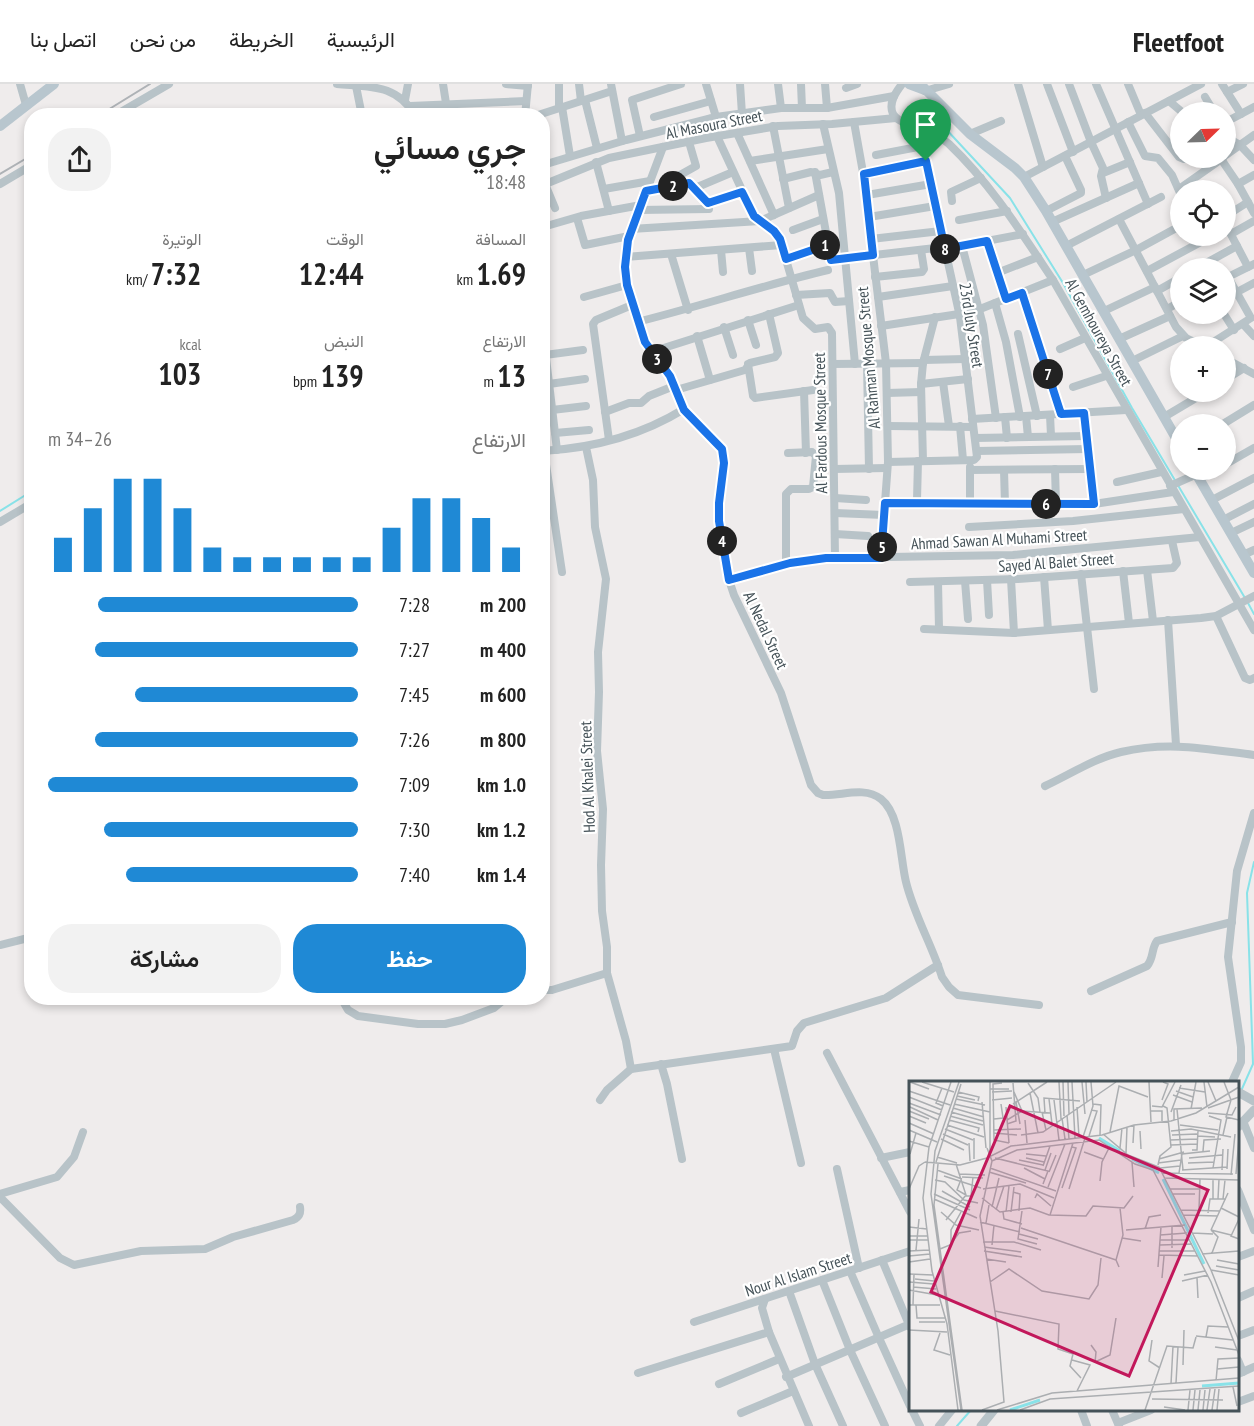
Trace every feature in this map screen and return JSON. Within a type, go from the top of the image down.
[{"type":"main road","name":"Al Gemhoureya Street","points":[[909,84],[923,87],[970,134],[1007,161],[1024,177],[1046,211],[1170,428]]},
{"type":"main road","points":[[0,126],[52,85]]},
{"type":"main road","points":[[1199,480],[1254,573]]},
{"type":"street","points":[[20,84],[26,105]]},
{"type":"street","points":[[128,108],[168,84]]},
{"type":"street","points":[[337,84],[394,87],[411,108]]},
{"type":"street","points":[[408,84],[408,103]]},
{"type":"street","points":[[443,84],[447,108]]},
{"type":"street","points":[[506,84],[528,85],[526,108]]},
{"type":"street","points":[[559,84],[570,156]]},
{"type":"street","points":[[579,84],[597,148]]},
{"type":"street","points":[[640,136],[632,101],[681,84]]},
{"type":"street","name":"Al Fardous Mosque Street","points":[[706,84],[716,136],[754,216],[774,231],[782,245],[803,318],[815,329],[828,327],[833,336],[835,558]]},
{"type":"street","points":[[740,84],[742,114]]},
{"type":"street","points":[[778,84],[782,108]]},
{"type":"street","points":[[801,84],[802,108]]},
{"type":"street","points":[[825,84],[826,108]]},
{"type":"street","points":[[846,88],[856,84]]},
{"type":"street","points":[[896,118],[892,109],[894,96],[902,84]]},
{"type":"street","points":[[923,87],[949,84]]},
{"type":"street","points":[[1018,84],[1042,167]]},
{"type":"street","points":[[1046,211],[1081,193],[1047,84]]},
{"type":"street","points":[[1069,84],[1103,168],[1101,177],[1106,198]]},
{"type":"street","points":[[1096,84],[1148,204]]},
{"type":"street","points":[[1128,84],[1143,114],[1170,146]]},
{"type":"street","points":[[1024,177],[1201,84]]},
{"type":"street","points":[[1221,84],[1241,114]]},
{"type":"street","points":[[1227,92],[1243,84]]},
{"type":"street","points":[[356,86],[360,108]]},
{"type":"street","points":[[550,111],[611,88],[622,141]]},
{"type":"street","points":[[550,163],[712,118],[782,108],[826,108],[894,96]]},
{"type":"street","points":[[1205,97],[1208,102]]},
{"type":"street","points":[[408,103],[526,101]]},
{"type":"street","points":[[654,117],[711,101]]},
{"type":"street","points":[[1236,117],[1254,107]]},
{"type":"street","name":"Al Masoura Street","points":[[550,181],[596,162],[716,136],[773,126],[896,118]]},
{"type":"street","name":"Al Gemhoureya Street","points":[[896,118],[943,139],[981,178],[1007,211],[1053,280],[1161,472],[1242,603],[1254,630]]},
{"type":"street","points":[[970,134],[1001,121]]},
{"type":"street","name":"Al Rahman Mosque Street","points":[[854,122],[867,195],[886,363],[888,465],[881,558]]},
{"type":"street","points":[[1128,122],[1145,156],[1158,158],[1174,180]]},
{"type":"street","points":[[823,124],[839,193],[855,364]]},
{"type":"street","points":[[773,126],[789,208]]},
{"type":"street","name":"23rd July Street","points":[[918,126],[960,315],[975,438],[972,457]]},
{"type":"street","points":[[737,133],[774,215]]},
{"type":"street","points":[[1236,148],[1254,135]]},
{"type":"street","points":[[680,175],[696,166],[689,142]]},
{"type":"street","points":[[1236,143],[1254,160]]},
{"type":"street","points":[[876,155],[923,146]]},
{"type":"street","name":"Al Nedal Street","points":[[663,147],[630,232],[625,257],[627,285],[645,342],[661,363],[684,410],[718,443],[724,456],[719,521],[729,580],[781,693],[814,789],[823,795],[866,793],[881,799],[892,812],[906,881],[942,977],[949,987],[958,995],[1039,1005]]},
{"type":"street","points":[[750,161],[828,148]]},
{"type":"street","points":[[864,174],[926,161]]},
{"type":"street","points":[[596,162],[609,211]]},
{"type":"street","points":[[1102,173],[1130,162]]},
{"type":"street","points":[[1194,180],[1209,168]]},
{"type":"street","points":[[1229,168],[1254,213]]},
{"type":"street","points":[[0,184],[24,170]]},
{"type":"street","points":[[695,188],[734,172]]},
{"type":"street","points":[[783,179],[815,172],[820,175],[833,172]]},
{"type":"street","points":[[815,172],[830,260],[962,246],[1023,234]]},
{"type":"street","points":[[1238,184],[1254,175]]},
{"type":"street","points":[[952,201],[951,192],[981,178]]},
{"type":"street","points":[[604,189],[650,181]]},
{"type":"street","points":[[646,191],[688,183],[708,203],[742,192]]},
{"type":"street","points":[[1052,222],[1139,183]]},
{"type":"street","points":[[867,195],[931,184]]},
{"type":"street","points":[[577,218],[585,245],[630,232],[760,221],[819,195]]},
{"type":"street","points":[[550,197],[555,208]]},
{"type":"street","points":[[1066,246],[1161,197]]},
{"type":"street","points":[[1236,210],[1248,202]]},
{"type":"street","points":[[869,217],[935,206]]},
{"type":"street","points":[[550,225],[609,211],[640,208],[709,209]]},
{"type":"street","points":[[959,220],[1007,211]]},
{"type":"street","points":[[794,230],[823,219]]},
{"type":"street","points":[[1119,219],[1183,336]]},
{"type":"street","points":[[1236,226],[1254,221]]},
{"type":"street","points":[[871,239],[941,231]]},
{"type":"street","points":[[1083,275],[1170,231]]},
{"type":"street","points":[[987,241],[1006,299]]},
{"type":"street","points":[[625,257],[782,245]]},
{"type":"street","points":[[786,259],[827,245]]},
{"type":"street","points":[[962,246],[983,325],[996,418]]},
{"type":"street","points":[[1147,272],[1194,246]]},
{"type":"street","points":[[1215,258],[1237,246],[1251,265],[1236,273]]},
{"type":"street","points":[[749,248],[752,271]]},
{"type":"street","points":[[721,250],[723,272]]},
{"type":"street","points":[[875,277],[922,272],[924,269],[921,250]]},
{"type":"street","points":[[671,254],[688,310]]},
{"type":"street","points":[[997,273],[1038,257]]},
{"type":"street","points":[[637,322],[688,310],[828,270]]},
{"type":"street","points":[[881,326],[960,315],[979,310],[1053,280]]},
{"type":"street","points":[[1104,311],[1170,283]]},
{"type":"street","points":[[1223,336],[1251,318],[1251,309],[1237,292],[1254,283]]},
{"type":"street","points":[[584,297],[627,285]]},
{"type":"street","points":[[878,297],[953,286]]},
{"type":"street","points":[[796,295],[829,293],[833,294],[835,302],[849,301]]},
{"type":"street","points":[[1022,293],[1061,414]]},
{"type":"street","points":[[995,303],[1028,437]]},
{"type":"street","points":[[609,441],[593,324],[596,320],[632,305]]},
{"type":"street","points":[[651,351],[799,305]]},
{"type":"street","points":[[1119,339],[1168,312]]},
{"type":"street","points":[[605,412],[629,404],[641,403],[649,396],[675,388],[744,370],[748,364],[777,356],[769,314]]},
{"type":"street","points":[[917,500],[922,426],[923,361],[935,317]]},
{"type":"street","points":[[748,320],[756,345]]},
{"type":"street","points":[[1230,324],[1234,330]]},
{"type":"street","points":[[1243,324],[1254,336]]},
{"type":"street","points":[[724,327],[733,355]]},
{"type":"street","points":[[1018,334],[1037,416]]},
{"type":"street","points":[[697,336],[710,380]]},
{"type":"street","points":[[1060,349],[1085,338]]},
{"type":"street","points":[[1132,361],[1170,342]]},
{"type":"street","points":[[550,352],[583,350]]},
{"type":"street","points":[[833,364],[965,359]]},
{"type":"street","points":[[748,364],[754,397],[808,391],[806,453]]},
{"type":"street","points":[[867,364],[870,469]]},
{"type":"street","points":[[1236,364],[1254,373]]},
{"type":"street","points":[[1236,373],[1244,368]]},
{"type":"street","points":[[1073,387],[1106,376]]},
{"type":"street","points":[[550,384],[585,379]]},
{"type":"street","points":[[887,393],[968,379]]},
{"type":"street","points":[[943,382],[949,426]]},
{"type":"street","points":[[1164,417],[1189,402]]},
{"type":"street","points":[[1236,416],[1254,405]]},
{"type":"street","points":[[550,406],[557,450]]},
{"type":"street","points":[[552,410],[586,406]]},
{"type":"street","points":[[550,451],[586,447],[609,441],[666,421],[684,410]]},
{"type":"street","points":[[888,426],[960,426],[1005,417],[1126,410]]},
{"type":"street","points":[[1084,413],[1094,504]]},
{"type":"street","points":[[1050,415],[1051,436]]},
{"type":"street","points":[[1005,417],[1007,438]]},
{"type":"street","points":[[550,424],[554,423]]},
{"type":"street","points":[[960,426],[972,457],[970,503]]},
{"type":"street","points":[[555,433],[589,430]]},
{"type":"street","points":[[975,438],[1086,436]]},
{"type":"street","name":"Hod Al Khalei Street","points":[[586,447],[593,480],[597,537],[606,579],[598,652],[597,751],[603,809],[601,872],[607,973],[623,1027],[631,1069]]},
{"type":"street","points":[[1236,458],[1254,448]]},
{"type":"street","points":[[834,469],[870,469],[920,461],[1088,449]]},
{"type":"street","points":[[786,564],[787,492],[791,489],[811,489],[814,485],[815,455],[812,452],[788,453]]},
{"type":"street","points":[[1055,469],[1056,504]]},
{"type":"street","points":[[970,470],[1090,469]]},
{"type":"street","points":[[1004,470],[1005,504]]},
{"type":"street","points":[[1117,482],[1161,472]]},
{"type":"street","points":[[1212,500],[1254,478]]},
{"type":"street","points":[[885,503],[1094,504],[1172,487],[1186,480]]},
{"type":"street","points":[[550,491],[562,572]]},
{"type":"street","points":[[835,498],[866,500]]},
{"type":"street","points":[[1223,520],[1254,504]]},
{"type":"street","points":[[0,522],[24,508]]},
{"type":"street","points":[[969,527],[1073,521],[1184,509]]},
{"type":"street","points":[[835,513],[884,515]]},
{"type":"street","points":[[1231,533],[1254,522]]},
{"type":"street","points":[[835,534],[868,537]]},
{"type":"street","name":"Ahmad Sawan Al Muhami Street","points":[[729,580],[786,564],[835,558],[1012,555],[1200,537]]},
{"type":"street","name":"Sayed Al Balet Street","points":[[910,582],[1011,579],[1175,567],[1177,563],[1172,541]]},
{"type":"street","points":[[1243,555],[1254,550]]},
{"type":"street","points":[[1147,570],[1153,621]]},
{"type":"street","points":[[1123,571],[1129,623]]},
{"type":"street","points":[[1081,574],[1094,689]]},
{"type":"street","points":[[1044,577],[1048,630]]},
{"type":"street","points":[[1011,579],[1014,633]]},
{"type":"street","points":[[987,580],[989,615]]},
{"type":"street","points":[[965,581],[968,619]]},
{"type":"street","points":[[938,582],[939,629]]},
{"type":"street","points":[[924,628],[1014,633],[1216,616],[1254,596]]},
{"type":"street","points":[[1216,616],[1245,678],[1250,680],[1254,678]]},
{"type":"street","points":[[1168,620],[1176,746]]},
{"type":"street","points":[[1045,786],[1119,753],[1176,746],[1254,755]]},
{"type":"street","points":[[1233,1081],[1241,1062],[1241,1047],[1228,957],[1237,871],[1254,813]]},
{"type":"street","points":[[1091,991],[1147,966],[1151,961],[1153,946],[1157,941],[1232,922]]},
{"type":"street","points":[[0,945],[24,939]]},
{"type":"street","points":[[600,1100],[607,1090],[631,1069],[792,1046],[797,1031],[804,1023],[886,998],[938,965]]},
{"type":"street","points":[[550,988],[607,973]]},
{"type":"street","points":[[345,1005],[348,1010],[358,1016],[418,1024],[445,1024],[462,1020],[488,1011],[496,1005]]},
{"type":"street","points":[[774,1049],[801,1163]]},
{"type":"street","points":[[827,1053],[909,1209]]},
{"type":"street","points":[[661,1064],[682,1160]]},
{"type":"street","points":[[1239,1093],[1253,1100]]},
{"type":"street","points":[[1254,1110],[1240,1124],[1254,1148]]},
{"type":"street","points":[[83,1132],[74,1157],[57,1177],[0,1196],[60,1258],[74,1264],[141,1251],[205,1249],[233,1237],[293,1220],[301,1212],[300,1207]]},
{"type":"street","points":[[881,1158],[909,1152]]},
{"type":"street","points":[[837,1168],[854,1269],[879,1338],[909,1404]]},
{"type":"street","points":[[900,1192],[909,1190]]},
{"type":"street","points":[[1239,1192],[1254,1230]]},
{"type":"street","name":"Nour Al Islam Street","points":[[693,1323],[909,1251]]},
{"type":"street","points":[[1239,1257],[1254,1251]]},
{"type":"street","points":[[882,1260],[909,1323]]},
{"type":"street","points":[[822,1280],[850,1350],[885,1426]]},
{"type":"street","points":[[789,1291],[815,1364],[843,1426]]},
{"type":"street","points":[[1239,1298],[1254,1291]]},
{"type":"street","points":[[765,1299],[762,1308],[769,1332],[786,1377],[809,1426]]},
{"type":"street","points":[[786,1377],[909,1325]]},
{"type":"street","points":[[1239,1336],[1254,1330]]},
{"type":"street","points":[[638,1373],[769,1332]]},
{"type":"street","points":[[719,1384],[779,1359]]},
{"type":"street","points":[[1240,1373],[1254,1367]]},
{"type":"street","points":[[741,1413],[793,1390]]},
{"type":"street","points":[[1239,1402],[1254,1396]]},
{"type":"street","points":[[912,1411],[920,1426]]},
{"type":"street","points":[[939,1426],[951,1411]]},
{"type":"street","points":[[981,1426],[993,1411]]},
{"type":"street","points":[[1081,1411],[1087,1426]]},
{"type":"street","points":[[1118,1424],[1148,1411]]},
{"type":"waterway","points":[[944,127],[1010,198],[1063,283],[1132,408],[1245,598]]},
{"type":"waterway","points":[[0,511],[24,496]]},
{"type":"waterway","points":[[1248,603],[1254,614]]},
{"type":"waterway","points":[[1241,1091],[1253,1064],[1247,893],[1254,862]]},
{"type":"waterway","points":[[957,1426],[970,1411]]},
{"type":"railway","points":[[111,108],[150,84]]},
{"type":"railway","points":[[0,174],[24,160]]},
{"type":"route","points":[[926,161],[945,249],[987,241],[1006,299],[1022,293],[1061,414],[1084,413],[1094,504],[885,503],[881,558],[826,558],[790,563],[729,580],[719,521],[724,463],[722,449],[684,410],[670,376],[645,342],[640,332],[625,276],[628,240],[646,191],[689,183],[708,203],[742,192],[754,216],[774,231],[780,239],[786,259],[827,245],[831,260],[873,255],[864,174],[926,161]]}]
